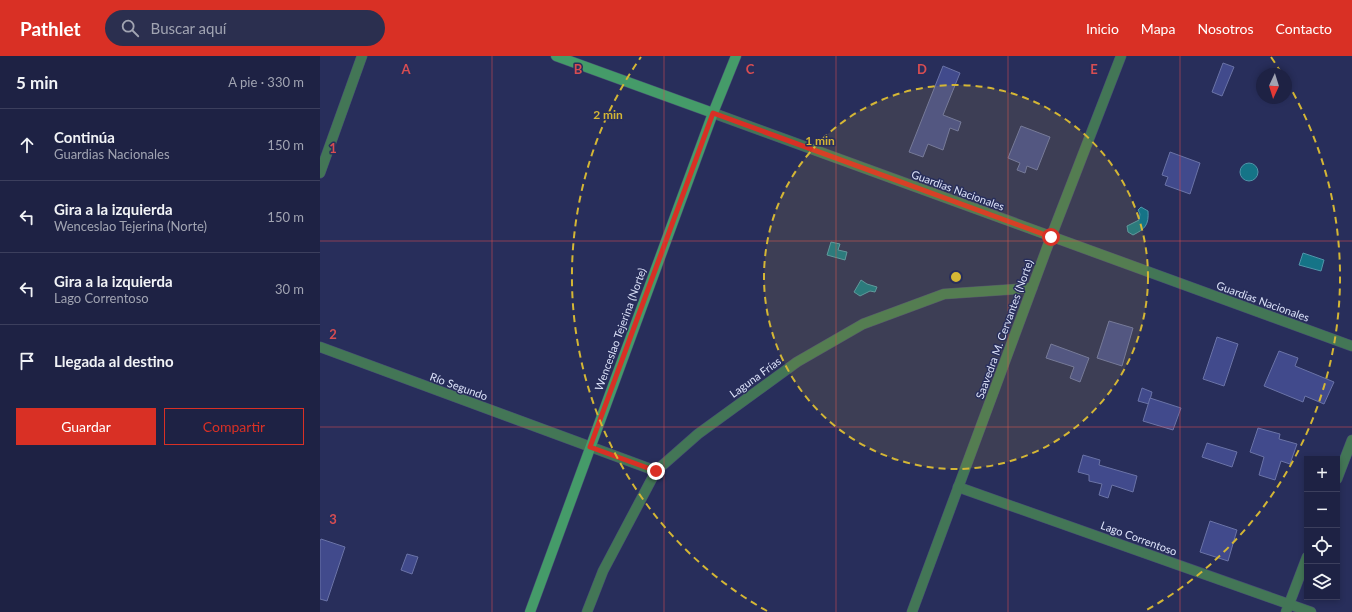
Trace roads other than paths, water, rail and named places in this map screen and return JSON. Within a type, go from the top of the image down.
[{"type":"main road","name":"Guardias Nacionales","points":[[556,56],[713,113]]},
{"type":"main road","name":"Wenceslao Tejerina (Norte)","points":[[532,612],[590,447],[713,113],[736,56]]},
{"type":"street","points":[[320,173],[362,56]]},
{"type":"street","name":"Saavedra M. Cervantes (Norte)","points":[[912,612],[1051,237],[1121,56]]},
{"type":"street","name":"Guardias Nacionales","points":[[713,113],[1352,346]]},
{"type":"street","name":"Laguna Frías","points":[[587,612],[603,571],[656,471],[698,434],[790,366],[863,324],[944,294],[1032,288]]},
{"type":"street","name":"Río Segundo","points":[[320,347],[590,447]]},
{"type":"street","points":[[1340,471],[1352,440]]},
{"type":"street","points":[[590,447],[656,471]]},
{"type":"street","name":"Lago Correntoso","points":[[958,487],[1287,608],[1311,612]]},
{"type":"street","points":[[1287,608],[1304,564]]}]
